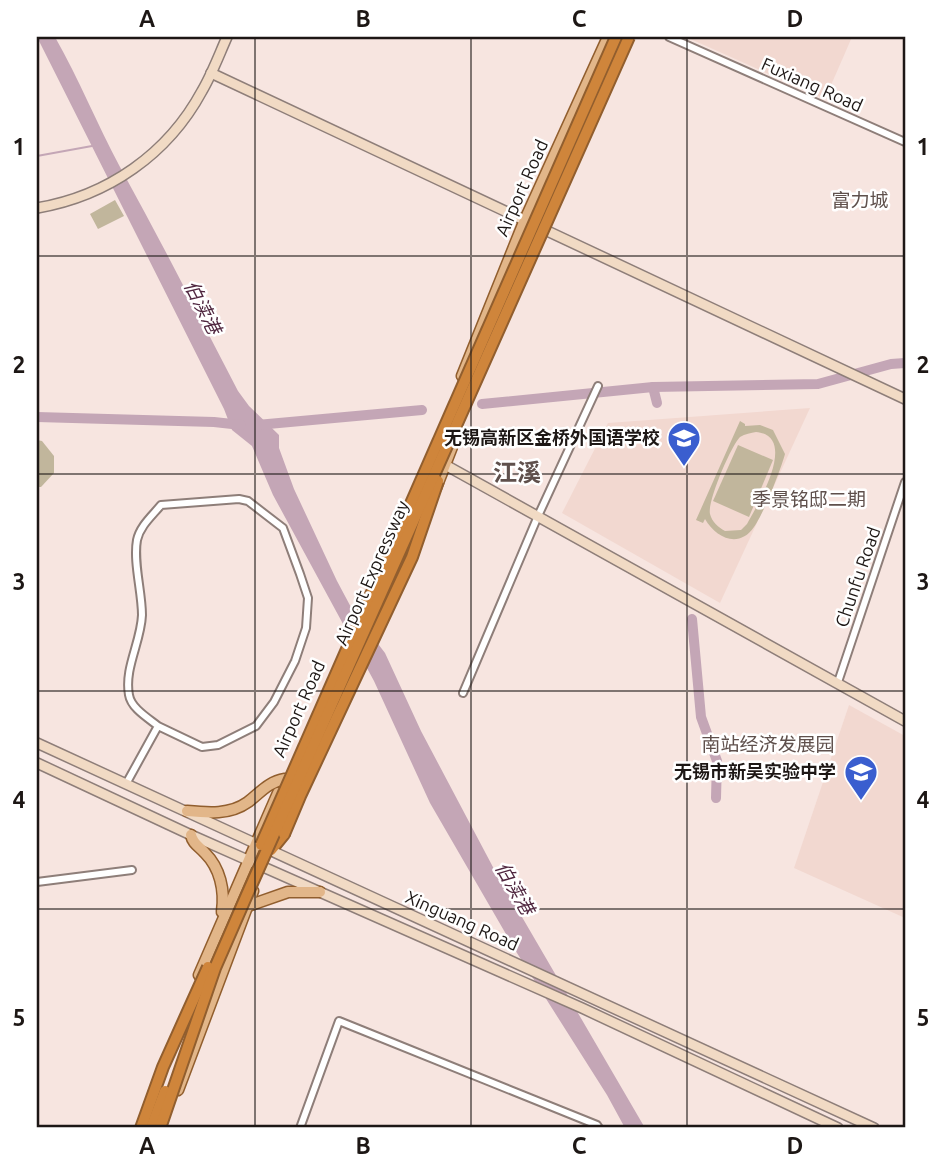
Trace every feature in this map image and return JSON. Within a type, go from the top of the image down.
[{"type":"highway","points":[[598,77],[608,37]]},
{"type":"highway","name":"Airport Expressway","points":[[147,1127],[163,1067],[616,37]]},
{"type":"highway","name":"Airport Expressway","points":[[163,1128],[215,968],[447,449],[479,369],[631,37]]},
{"type":"highway","points":[[271,850],[284,834],[412,557],[433,500],[447,449]]},
{"type":"main road","points":[[37,208],[73,200],[97,190],[139,165],[180,125],[194,106],[227,37]]},
{"type":"main road","name":"Airport Road","points":[[147,1127],[195,985],[221,923],[430,456],[524,222],[608,37]]},
{"type":"main road","name":"Airport Road","points":[[163,1128],[264,866],[429,506],[444,465],[631,37]]},
{"type":"main road","points":[[211,73],[905,399]]},
{"type":"main road","points":[[430,456],[905,721]]},
{"type":"main road","name":"Xinguang Road","points":[[37,743],[874,1128]]},
{"type":"main road","name":"Xinguang Road","points":[[37,763],[191,835],[582,1008],[838,1128]]},
{"type":"main road","points":[[187,811],[208,813],[235,809],[246,804],[271,782],[285,779]]},
{"type":"main road","points":[[191,835],[218,870],[223,905],[221,923]]},
{"type":"main road","points":[[320,892],[314,880],[325,874]]},
{"type":"main road","points":[[248,906],[288,892],[320,892]]},
{"type":"street","name":"Fuxiang Road","points":[[669,37],[905,142]]},
{"type":"street","points":[[463,693],[538,516],[598,386]]},
{"type":"street","name":"Chunfu Road","points":[[838,682],[905,482]]},
{"type":"street","points":[[248,500],[283,528],[308,598],[306,628],[295,660],[274,702],[256,726],[218,745],[202,747],[158,726],[137,709],[129,698],[128,684],[142,614],[136,542],[141,529],[162,505],[248,500]]},
{"type":"street","points":[[126,784],[158,726]]},
{"type":"street","points":[[37,882],[132,870]]},
{"type":"street","points":[[300,1128],[339,1021],[599,1128]]},
{"type":"street","points":[[147,1127],[163,1128]]},
{"type":"shaded area","points":[[37,37],[55,37],[238,391],[249,406],[279,435],[279,448],[294,489],[337,581],[353,611],[385,653],[421,731],[494,869],[645,1128],[625,1128],[517,953],[430,803],[374,681],[273,495],[252,446],[232,430],[224,409]]},
{"type":"shaded area","points":[[686,37],[852,37],[825,99]]},
{"type":"shaded area","points":[[115,200],[124,216],[98,229],[90,214]]},
{"type":"shaded area","name":"无锡高新区金桥外国语学校","points":[[810,408],[720,603],[562,513],[608,423]]},
{"type":"shaded area","points":[[740,421],[745,426],[760,425],[773,430],[785,454],[754,527],[742,538],[735,539],[721,536],[705,519],[703,523],[696,520]],"holes":[[[756,432],[768,436],[774,445],[775,458],[766,487],[747,524],[741,530],[725,531],[712,519],[710,508],[726,462],[740,437]]]},
{"type":"shaded area","points":[[37,440],[42,441],[54,456],[54,473],[41,487],[37,487]]},
{"type":"shaded area","points":[[738,445],[773,460],[749,517],[713,501]]},
{"type":"shaded area","name":"无锡市新吴实验中学","points":[[849,705],[905,736],[905,918],[794,868]]},
{"type":"waterway","points":[[37,156],[92,146]]},
{"type":"waterway","points":[[482,404],[653,387],[818,384],[891,364],[905,363]]},
{"type":"waterway","points":[[653,387],[657,403]]},
{"type":"waterway","points":[[257,425],[422,410]]},
{"type":"waterway","points":[[37,417],[241,425]]},
{"type":"waterway","points":[[692,619],[701,717],[717,761],[716,798]]},
{"type":"place","name":"无锡高新区金桥外国语学校","points":[[684,468]]},
{"type":"place","name":"无锡市新吴实验中学","points":[[861,802]]},
{"type":"district","name":"富力城","points":[[860,200]]},
{"type":"district","name":"江溪","points":[[517,473]]},
{"type":"district","name":"季景铭邸二期","points":[[809,499]]},
{"type":"district","name":"南站经济发展园","points":[[768,744]]},
{"type":"water label","name":"伯渎港","points":[[203,307]]},
{"type":"water label","name":"伯渎港","points":[[515,888]]}]
